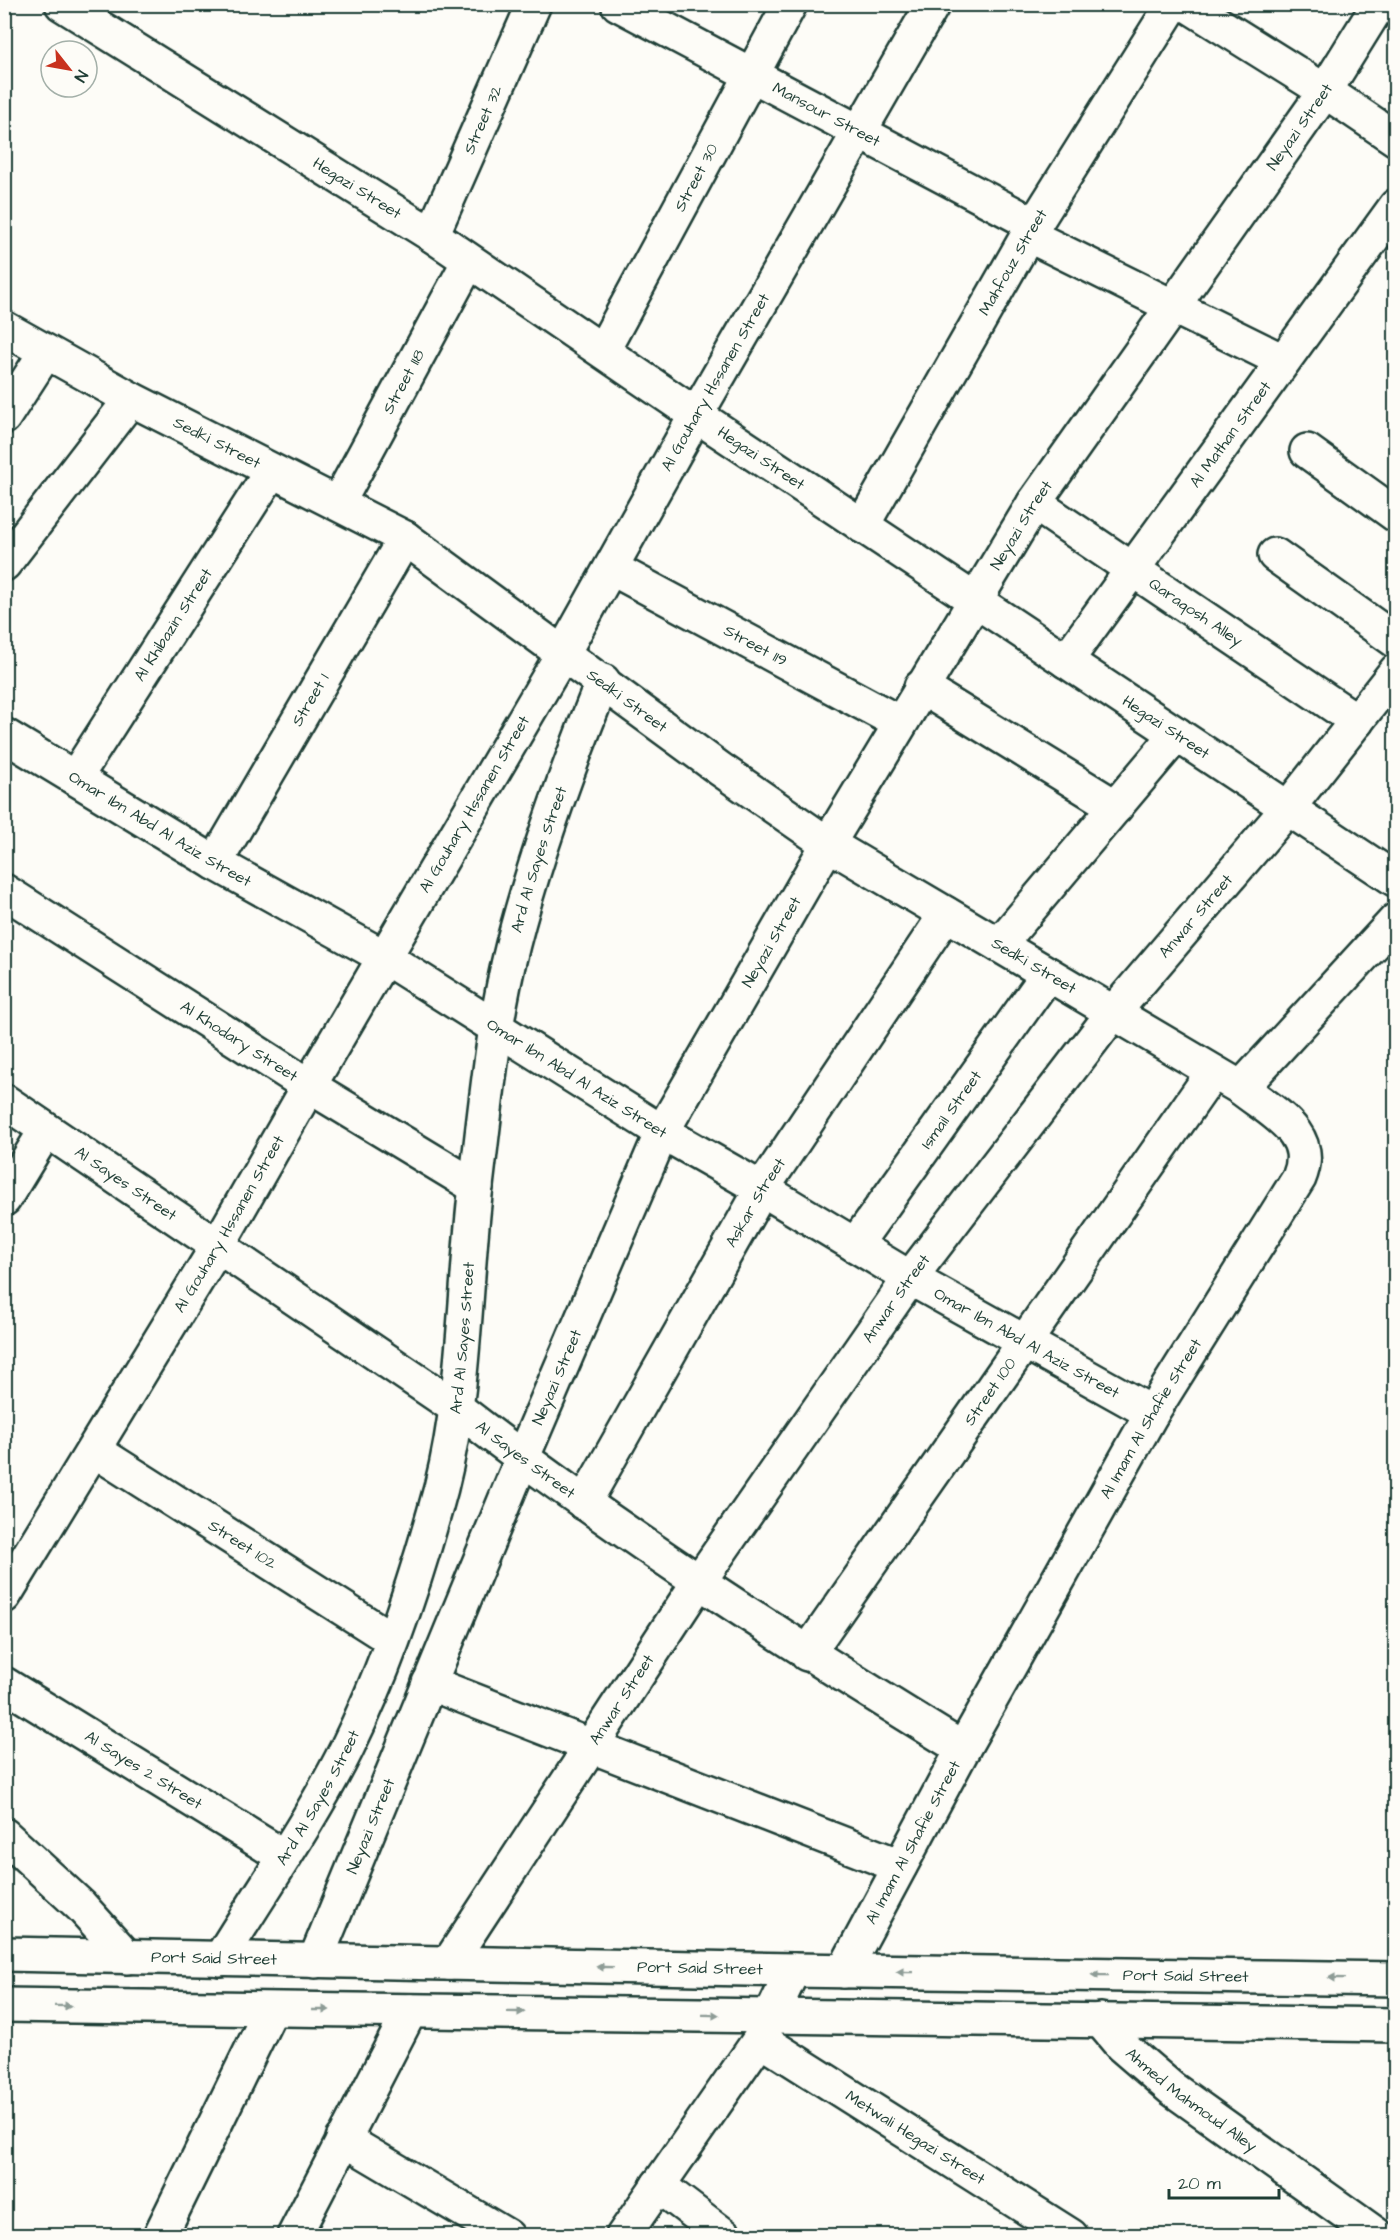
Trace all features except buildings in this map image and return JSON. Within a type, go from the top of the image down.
[{"type":"street","name":"Hegazi Street","points":[[62,4],[432,236],[696,415],[1395,880]]},
{"type":"street","name":"Street 32","points":[[432,236],[534,4]]},
{"type":"street","name":"Mansour Street","points":[[618,4],[858,131],[1031,230],[1173,307],[1283,361]]},
{"type":"street","name":"Street 30","points":[[603,350],[790,4]]},
{"type":"street","name":"Al Gouhary Hssanen Street","points":[[4,1596],[218,1247],[309,1086],[563,652],[858,131],[933,4]]},
{"type":"street","name":"Mahfouz Street","points":[[862,525],[1031,230],[1173,4]]},
{"type":"street","points":[[1186,4],[1325,91],[1395,140]]},
{"type":"street","name":"Neyazi Street","points":[[315,1961],[522,1459],[662,1132],[828,844],[1034,503],[1325,91],[1379,4]]},
{"type":"street","name":"Al Mathan Street","points":[[1066,661],[1395,206]]},
{"type":"street","name":"Street 118","points":[[338,503],[470,261]]},
{"type":"street","name":"Sedki Street","points":[[4,328],[131,399],[405,538],[720,769],[828,844],[1241,1088]]},
{"type":"street","points":[[4,417],[46,352]]},
{"type":"street","points":[[4,564],[131,399]]},
{"type":"street","points":[[1307,450],[1395,515]]},
{"type":"street","name":"Al Khibazin Street","points":[[75,778],[271,472]]},
{"type":"street","name":"Qaraqosh Alley","points":[[1034,503],[1357,721]]},
{"type":"street","name":"Street 1","points":[[215,863],[405,538]]},
{"type":"street","points":[[1275,555],[1395,641]]},
{"type":"street","name":"Street 119","points":[[611,568],[900,723]]},
{"type":"street","name":"Anwar Street","points":[[449,1964],[698,1583],[910,1278],[1113,1013],[1288,808],[1395,671]]},
{"type":"street","name":"Ard Al Sayes Street","points":[[220,1959],[345,1751],[370,1696],[419,1564],[441,1487],[458,1409],[476,1187],[496,1029],[513,944],[559,789],[603,681]]},
{"type":"street","points":[[921,687],[1116,807]]},
{"type":"street","points":[[999,945],[1177,734]]},
{"type":"street","name":"Omar Ibn Abd Al Aziz Street","points":[[4,735],[215,863],[384,957],[662,1132],[910,1278],[1152,1413]]},
{"type":"street","name":"Al Khodary Street","points":[[4,891],[309,1086],[476,1187]]},
{"type":"street","name":"Askar Street","points":[[584,1503],[762,1189],[946,914]]},
{"type":"street","points":[[1241,1088],[1395,920]]},
{"type":"street","name":"Ismail Street","points":[[855,1245],[1048,974]]},
{"type":"street","name":"Street 100","points":[[807,1654],[1213,1071]]},
{"type":"street","name":"Al Imam Al Shafie Street","points":[[844,1971],[963,1749],[1152,1413],[1304,1166],[1305,1154],[1295,1131],[1241,1088]]},
{"type":"street","name":"Al Sayes Street","points":[[4,1101],[458,1409],[522,1459],[698,1583],[807,1654],[963,1749]]},
{"type":"street","points":[[4,1199],[46,1130]]},
{"type":"street","name":"Street 102","points":[[94,1450],[391,1639]]},
{"type":"street","points":[[429,1683],[900,1866]]},
{"type":"street","name":"Al Sayes 2 Street","points":[[4,1684],[283,1856]]},
{"type":"street","points":[[4,1835],[81,1906],[127,1957]]},
{"type":"street","name":"Port Said Street","points":[[4,1954],[449,1964],[1395,1979]]},
{"type":"street","points":[[623,2235],[766,2027],[792,1970]]},
{"type":"street","points":[[4,2006],[410,2011],[766,2027],[1100,2020],[1395,2025]]},
{"type":"street","points":[[160,2235],[271,2010]]},
{"type":"street","points":[[294,2235],[410,2011]]},
{"type":"street","name":"Ahmed Mahmoud Alley","points":[[1100,2020],[1145,2068],[1378,2235]]},
{"type":"street","name":"Metwali Hegazi Street","points":[[766,2027],[1071,2235]]},
{"type":"street","points":[[343,2139],[507,2235]]},
{"type":"street","points":[[658,2186],[725,2235]]}]
